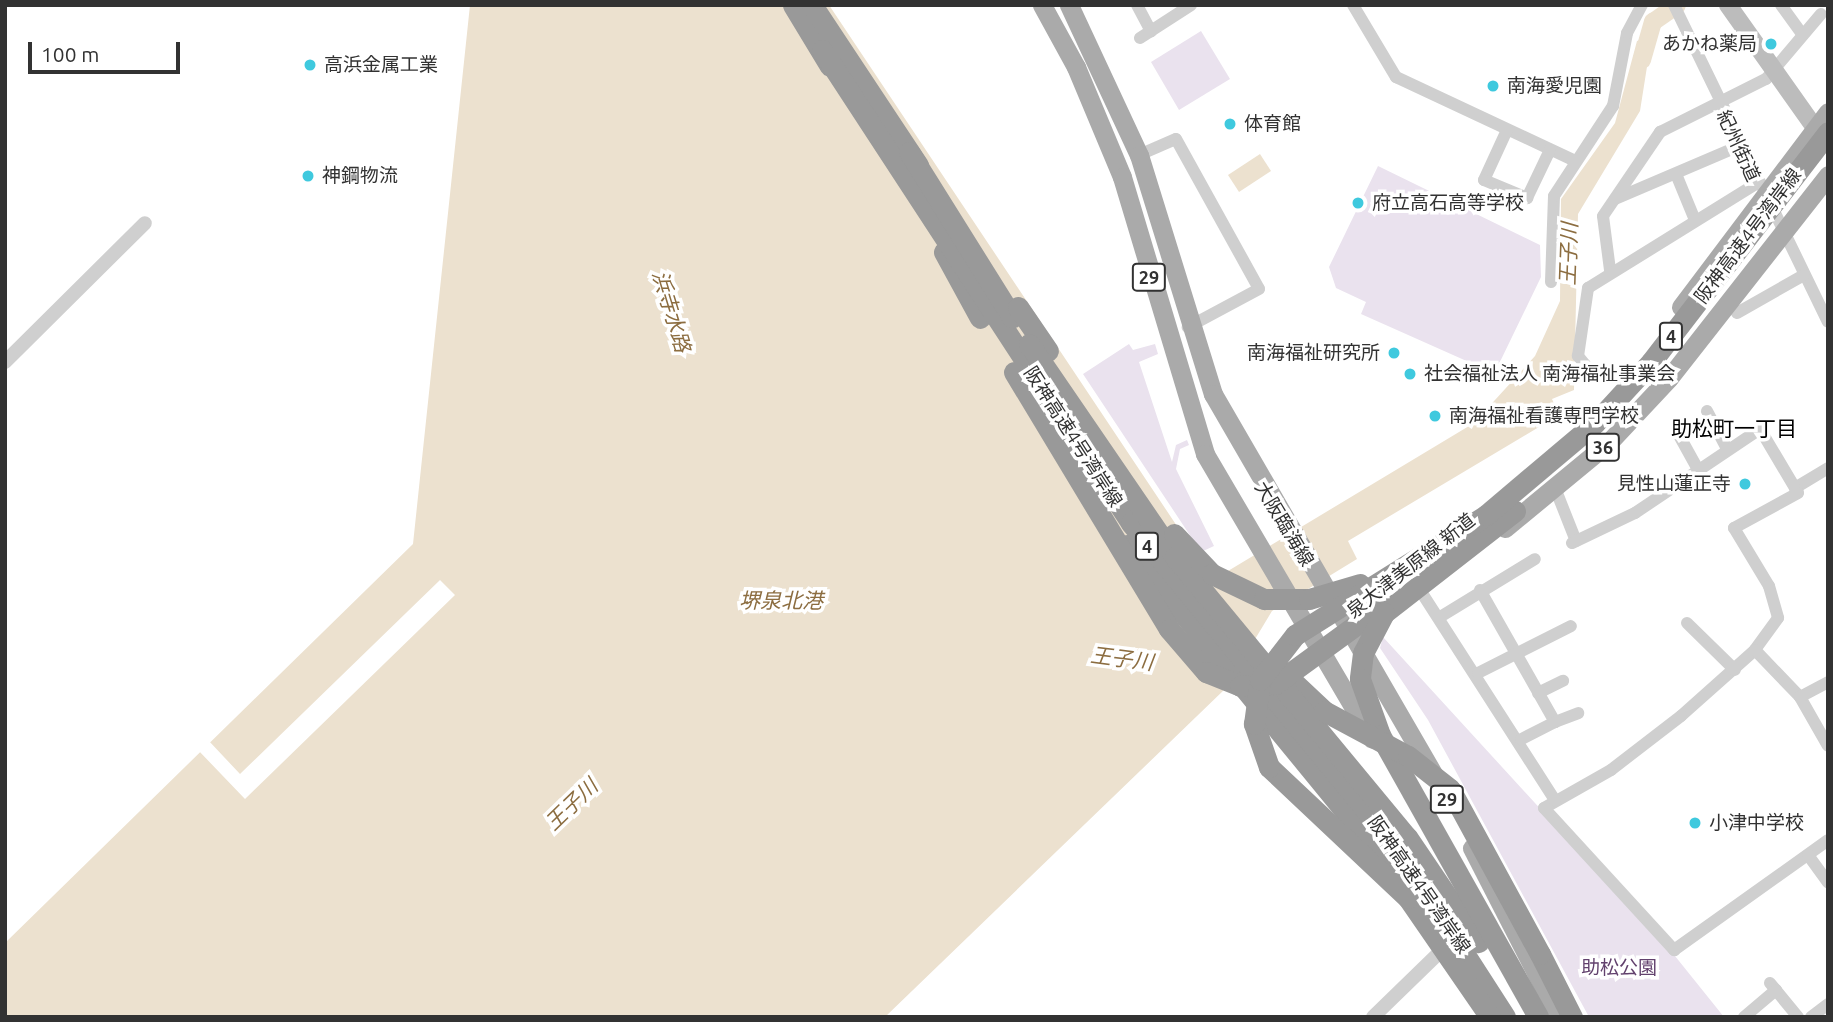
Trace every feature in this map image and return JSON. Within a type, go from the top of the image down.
[{"type":"highway","name":"阪神高速4号湾岸線","points":[[793,5],[1131,523],[1395,846],[1505,1017]]},
{"type":"highway","name":"阪神高速4号湾岸線","points":[[812,5],[1175,557],[1407,837],[1521,1017]]},
{"type":"highway","points":[[822,50],[1180,645],[1206,672],[1240,686],[1275,684],[1296,674],[1490,520]]},
{"type":"highway","name":"阪神高速4号湾岸線","points":[[1490,520],[1623,393],[1822,130]]},
{"type":"highway","points":[[909,152],[1150,502],[1223,582],[1278,601],[1324,596],[1379,576],[1490,520]]},
{"type":"highway","name":"阪神高速4号湾岸線","points":[[1490,520],[1632,404],[1828,155]]},
{"type":"highway","points":[[1044,420],[1167,598],[1329,787],[1449,943]]},
{"type":"highway","points":[[1490,520],[1295,635],[1265,670],[1254,709],[1262,753],[1279,779],[1402,891],[1490,1017]]},
{"type":"highway","points":[[1490,520],[1384,613],[1363,653],[1360,679],[1380,736],[1538,1017]]},
{"type":"highway","points":[[1175,557],[1324,711],[1408,756],[1450,789],[1572,1017]]},
{"type":"main road","name":"大阪臨海線","points":[[1042,5],[1076,67],[1122,177],[1205,454],[1295,605],[1530,1017]]},
{"type":"main road","name":"大阪臨海線","points":[[1069,5],[1139,155],[1188,327],[1229,429],[1287,530],[1359,640],[1559,1017]]},
{"type":"main road","points":[[1734,8],[1773,70],[1822,130],[1828,146]]},
{"type":"main road","name":"泉大津美原線 新道","points":[[1320,650],[1344,617],[1502,497],[1625,378],[1759,191],[1822,130],[1828,112]]},
{"type":"main road","name":"泉大津美原線 新道","points":[[1320,650],[1359,640],[1420,590],[1555,488],[1669,378],[1828,175]]},
{"type":"main road","points":[[1449,943],[1495,1017]]},
{"type":"street","points":[[1137,5],[1151,30]]},
{"type":"street","points":[[1353,5],[1396,77],[1575,161]]},
{"type":"street","points":[[1551,282],[1549,215],[1575,161],[1613,106],[1627,33],[1642,5]]},
{"type":"street","points":[[1781,5],[1803,35]]},
{"type":"street","points":[[1140,38],[1185,7]]},
{"type":"street","name":"紀州街道","points":[[1676,10],[1759,191],[1828,322]]},
{"type":"street","points":[[1610,270],[1603,216],[1660,132],[1719,105],[1773,70],[1822,11]]},
{"type":"street","points":[[1507,130],[1484,180],[1527,198],[1550,150]]},
{"type":"street","points":[[1139,155],[1176,139],[1259,289],[1188,327]]},
{"type":"street","points":[[1615,199],[1739,146]]},
{"type":"street","points":[[1676,174],[1695,220]]},
{"type":"street","points":[[1625,378],[1588,368],[1577,356],[1588,288],[1610,270],[1695,220],[1759,191]]},
{"type":"street","points":[[5,362],[145,223]]},
{"type":"street","points":[[1737,313],[1804,275]]},
{"type":"street","points":[[1707,411],[1727,449]]},
{"type":"street","points":[[1555,488],[1574,542],[1635,513],[1760,429],[1798,493],[1734,528],[1778,607],[1778,618],[1755,650],[1735,670],[1611,769],[1544,807],[1674,950],[1828,840]]},
{"type":"street","points":[[1680,437],[1698,470]]},
{"type":"street","points":[[1795,488],[1828,468]]},
{"type":"street","points":[[1440,617],[1480,590],[1535,559]]},
{"type":"street","points":[[1420,590],[1521,739],[1555,800]]},
{"type":"street","points":[[1480,590],[1555,722]]},
{"type":"street","points":[[1687,623],[1735,670]]},
{"type":"street","points":[[1478,673],[1571,626]]},
{"type":"street","points":[[1755,650],[1800,697],[1828,746]]},
{"type":"street","points":[[1538,693],[1563,681]]},
{"type":"street","points":[[1800,697],[1826,686]]},
{"type":"street","points":[[1521,739],[1577,713]]},
{"type":"street","points":[[1808,855],[1828,883]]},
{"type":"street","points":[[1373,1017],[1476,920]]},
{"type":"street","points":[[1749,1009],[1773,986],[1798,1017]]},
{"type":"street","points":[[1811,1017],[1828,1004]]},
{"type":"green space","points":[[1201,31],[1230,79],[1179,110],[1151,62]]},
{"type":"green space","points":[[1378,166],[1540,245],[1541,277],[1497,368],[1489,371],[1361,314],[1366,302],[1336,288],[1329,267]]},
{"type":"green space","points":[[1129,344],[1133,350],[1155,344],[1158,354],[1139,362],[1172,462],[1176,445],[1187,440],[1189,445],[1180,449],[1176,469],[1214,546],[1201,552],[1083,374]]},
{"type":"green space","name":"助松公園","points":[[1383,637],[1675,956],[1724,1017],[1589,1017],[1428,720],[1380,648]]},
{"type":"water","name":"堺泉北港","points":[[470,5],[829,5],[1213,580],[1474,423],[1535,356],[1560,301],[1561,199],[1615,123],[1637,41],[1652,35],[1640,111],[1578,214],[1574,390],[1552,399],[1559,415],[1348,541],[1357,559],[1272,611],[1225,689],[885,1017],[5,1017],[5,943],[413,544]]},
{"type":"water","points":[[1260,154],[1271,171],[1239,192],[1228,175]]},
{"type":"pier","points":[[440,580],[455,595],[245,799],[198,750],[208,740],[240,774]]},
{"type":"waterway","name":"王子川","points":[[1642,60],[1653,22],[1677,5]]},
{"type":"place","name":"あかね薬局","points":[[1771,44]]},
{"type":"place","name":"高浜金属工業","points":[[310,65]]},
{"type":"place","name":"南海愛児園","points":[[1493,86]]},
{"type":"place","name":"体育館","points":[[1230,124]]},
{"type":"place","name":"神鋼物流","points":[[308,176]]},
{"type":"place","name":"府立高石高等学校","points":[[1358,203]]},
{"type":"place","name":"南海福祉研究所","points":[[1394,353]]},
{"type":"place","name":"社会福祉法人 南海福祉事業会","points":[[1410,374]]},
{"type":"place","name":"南海福祉看護専門学校","points":[[1435,416]]},
{"type":"place","name":"見性山蓮正寺","points":[[1745,484]]},
{"type":"place","name":"小津中学校","points":[[1695,823]]},
{"type":"district","name":"助松町一丁目","points":[[1734,428]]},
{"type":"water label","name":"浜寺水路","points":[[672,311]]}]
